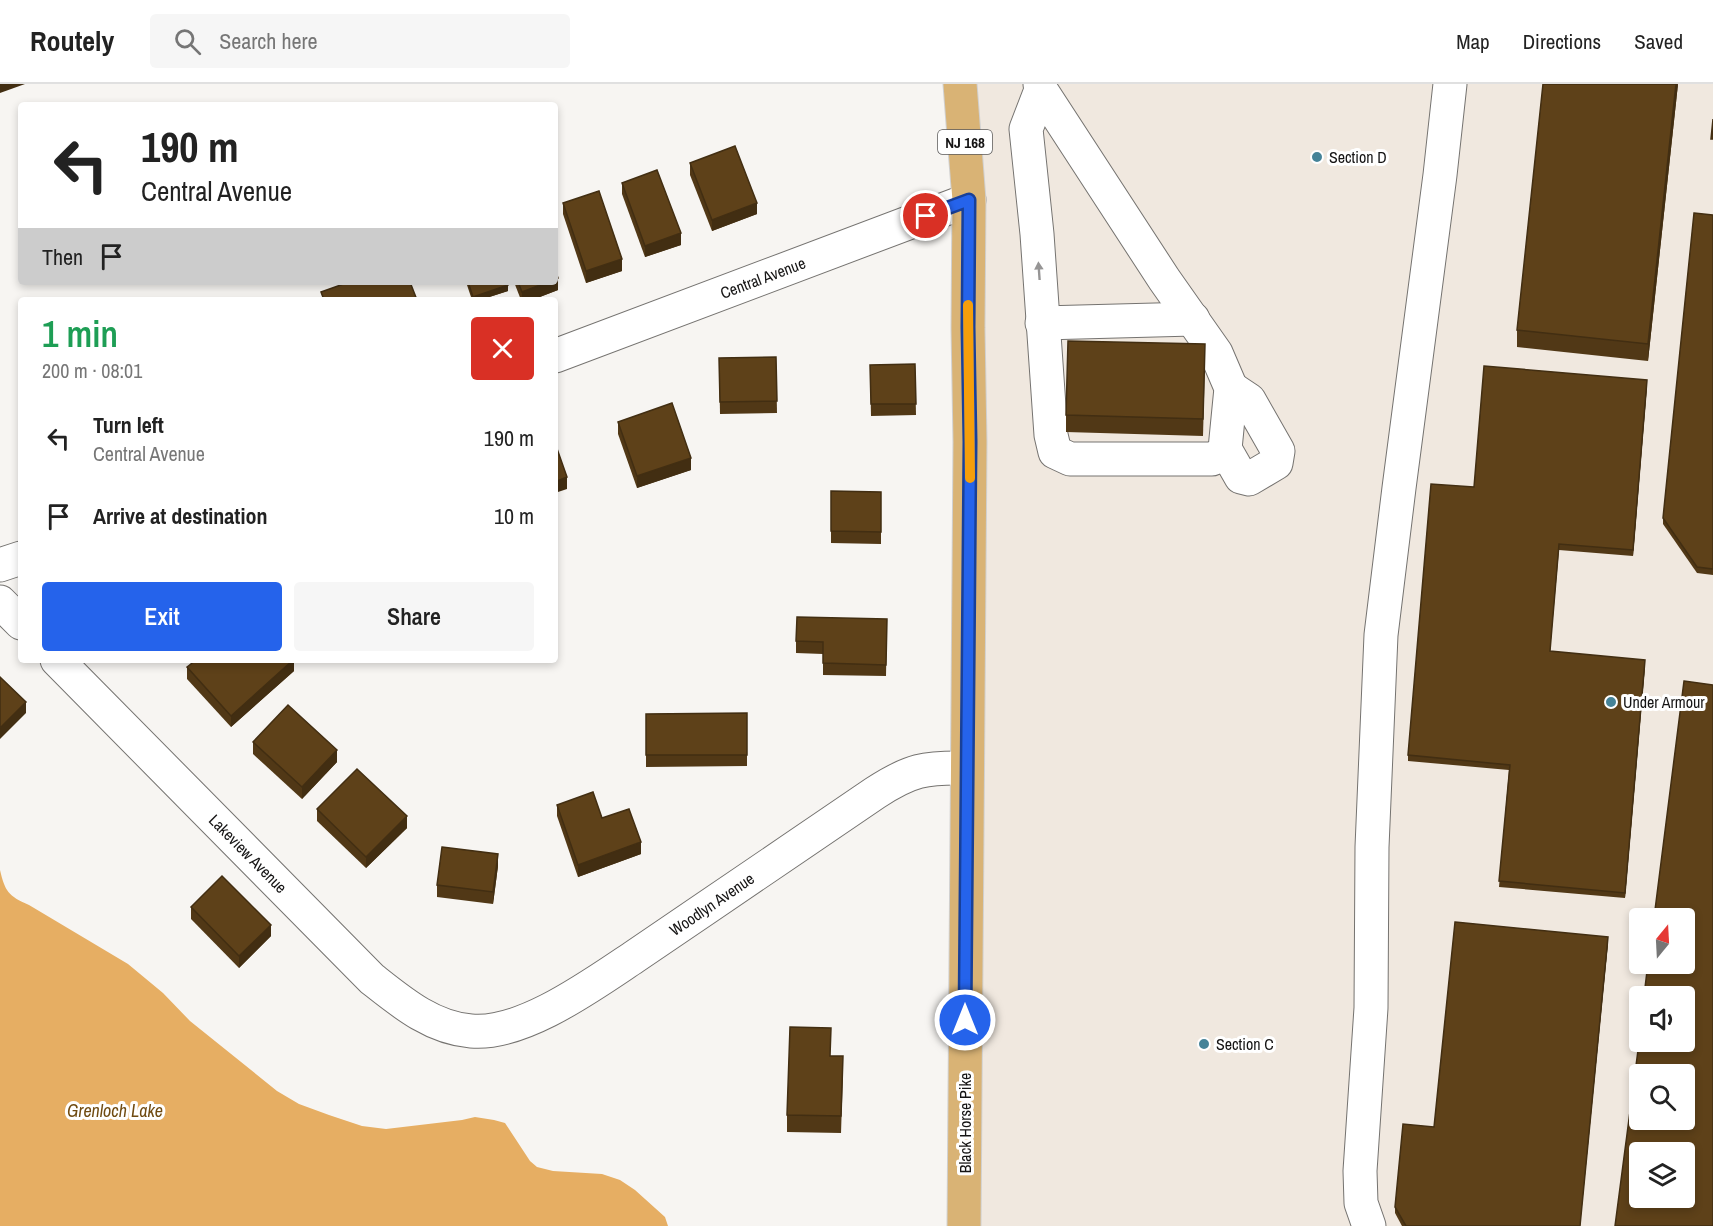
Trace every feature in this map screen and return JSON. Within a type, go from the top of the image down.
[{"type":"main road","name":"Black Horse Pike","points":[[960,84],[969,200],[970,454],[964,1226]]},
{"type":"street","points":[[1369,1226],[1361,1203],[1360,1171],[1371,1008],[1371,847],[1381,635],[1450,84]]},
{"type":"street","points":[[1040,87],[1164,279],[1216,354],[1231,388],[1225,449],[1240,477],[1249,479],[1276,463],[1278,451],[1249,400],[1231,388]]},
{"type":"street","points":[[1040,87],[1026,129],[1037,234],[1051,435],[1055,452],[1070,459],[1212,459],[1225,449]]},
{"type":"street","name":"Central Avenue","points":[[558,355],[969,200]]},
{"type":"street","points":[[1043,326],[1193,319]]},
{"type":"street","points":[[0,566],[18,559]]},
{"type":"street","points":[[0,602],[18,621]]},
{"type":"street","name":"Lakeview Avenue","points":[[60,663],[372,979],[422,1016],[452,1027]]},
{"type":"street","name":"Woodlyn Avenue","points":[[452,1027],[471,1031],[497,1030],[537,1016],[597,981],[892,782],[907,774],[926,769],[967,768]]},
{"type":"shaded area","points":[[960,84],[1713,84],[1713,1226],[964,1226]]},
{"type":"water","name":"Grenloch Lake","points":[[0,870],[6,888],[12,896],[128,964],[163,993],[190,1021],[277,1091],[299,1104],[362,1126],[386,1129],[475,1117],[505,1123],[530,1161],[537,1167],[553,1171],[602,1174],[620,1180],[635,1190],[665,1217],[668,1226],[0,1226]]},
{"type":"building","points":[[1543,84],[1676,84],[1648,344],[1517,330]]},
{"type":"building","points":[[735,146],[757,203],[712,220],[690,163]]},
{"type":"building","points":[[657,170],[681,233],[645,246],[622,183]]},
{"type":"building","points":[[599,191],[622,259],[586,271],[563,203]]},
{"type":"building","points":[[1694,213],[1713,215],[1713,569],[1697,567],[1663,518]]},
{"type":"building","points":[[341,285],[411,285],[416,297],[323,297],[321,292]]},
{"type":"building","points":[[469,285],[508,285],[473,297]]},
{"type":"building","points":[[519,285],[540,285],[522,292]]},
{"type":"building","points":[[1068,341],[1205,344],[1203,419],[1066,415]]},
{"type":"building","points":[[776,357],[777,401],[720,402],[719,358]]},
{"type":"building","points":[[915,364],[916,404],[871,404],[870,365]]},
{"type":"building","points":[[1484,366],[1647,380],[1633,550],[1559,544],[1550,651],[1645,660],[1625,893],[1499,881],[1510,765],[1408,755],[1431,484],[1474,487]]},
{"type":"building","points":[[672,403],[691,458],[637,476],[618,422]]},
{"type":"building","points":[[558,452],[567,477],[558,481]]},
{"type":"building","points":[[831,491],[881,492],[881,532],[831,531]]},
{"type":"building","points":[[797,617],[887,619],[886,665],[823,663],[823,642],[796,641]]},
{"type":"building","points":[[192,663],[290,663],[231,716],[187,667]]},
{"type":"building","points":[[0,677],[26,702],[0,728]]},
{"type":"building","points":[[1684,681],[1713,685],[1713,1226],[1615,1226],[1629,1119],[1629,1130],[1695,1130],[1695,1064],[1636,1064],[1638,1052],[1695,1052],[1695,986],[1645,986],[1647,974],[1695,974],[1695,908],[1655,908]]},
{"type":"building","points":[[288,705],[337,750],[302,787],[253,742]]},
{"type":"building","points":[[747,713],[747,755],[646,755],[646,714]]},
{"type":"building","points":[[357,769],[407,816],[366,857],[317,809]]},
{"type":"building","points":[[593,792],[602,818],[629,809],[641,842],[578,865],[557,805]]},
{"type":"building","points":[[442,847],[498,854],[493,892],[437,885]]},
{"type":"building","points":[[222,876],[271,925],[239,956],[191,907]]},
{"type":"building","points":[[1455,922],[1608,937],[1580,1226],[1406,1226],[1395,1207],[1403,1124],[1434,1127]]},
{"type":"building","points":[[790,1027],[831,1028],[830,1056],[843,1056],[841,1116],[787,1115]]},
{"type":"slow traffic","points":[[968,305],[970,478]]},
{"type":"place","name":"Section D","points":[[1317,157]]},
{"type":"place","name":"Under Armour","points":[[1611,702]]},
{"type":"place","name":"Section C","points":[[1204,1044]]},
{"type":"route","points":[[926,216],[969,200],[970,442],[965,1020]]}]
